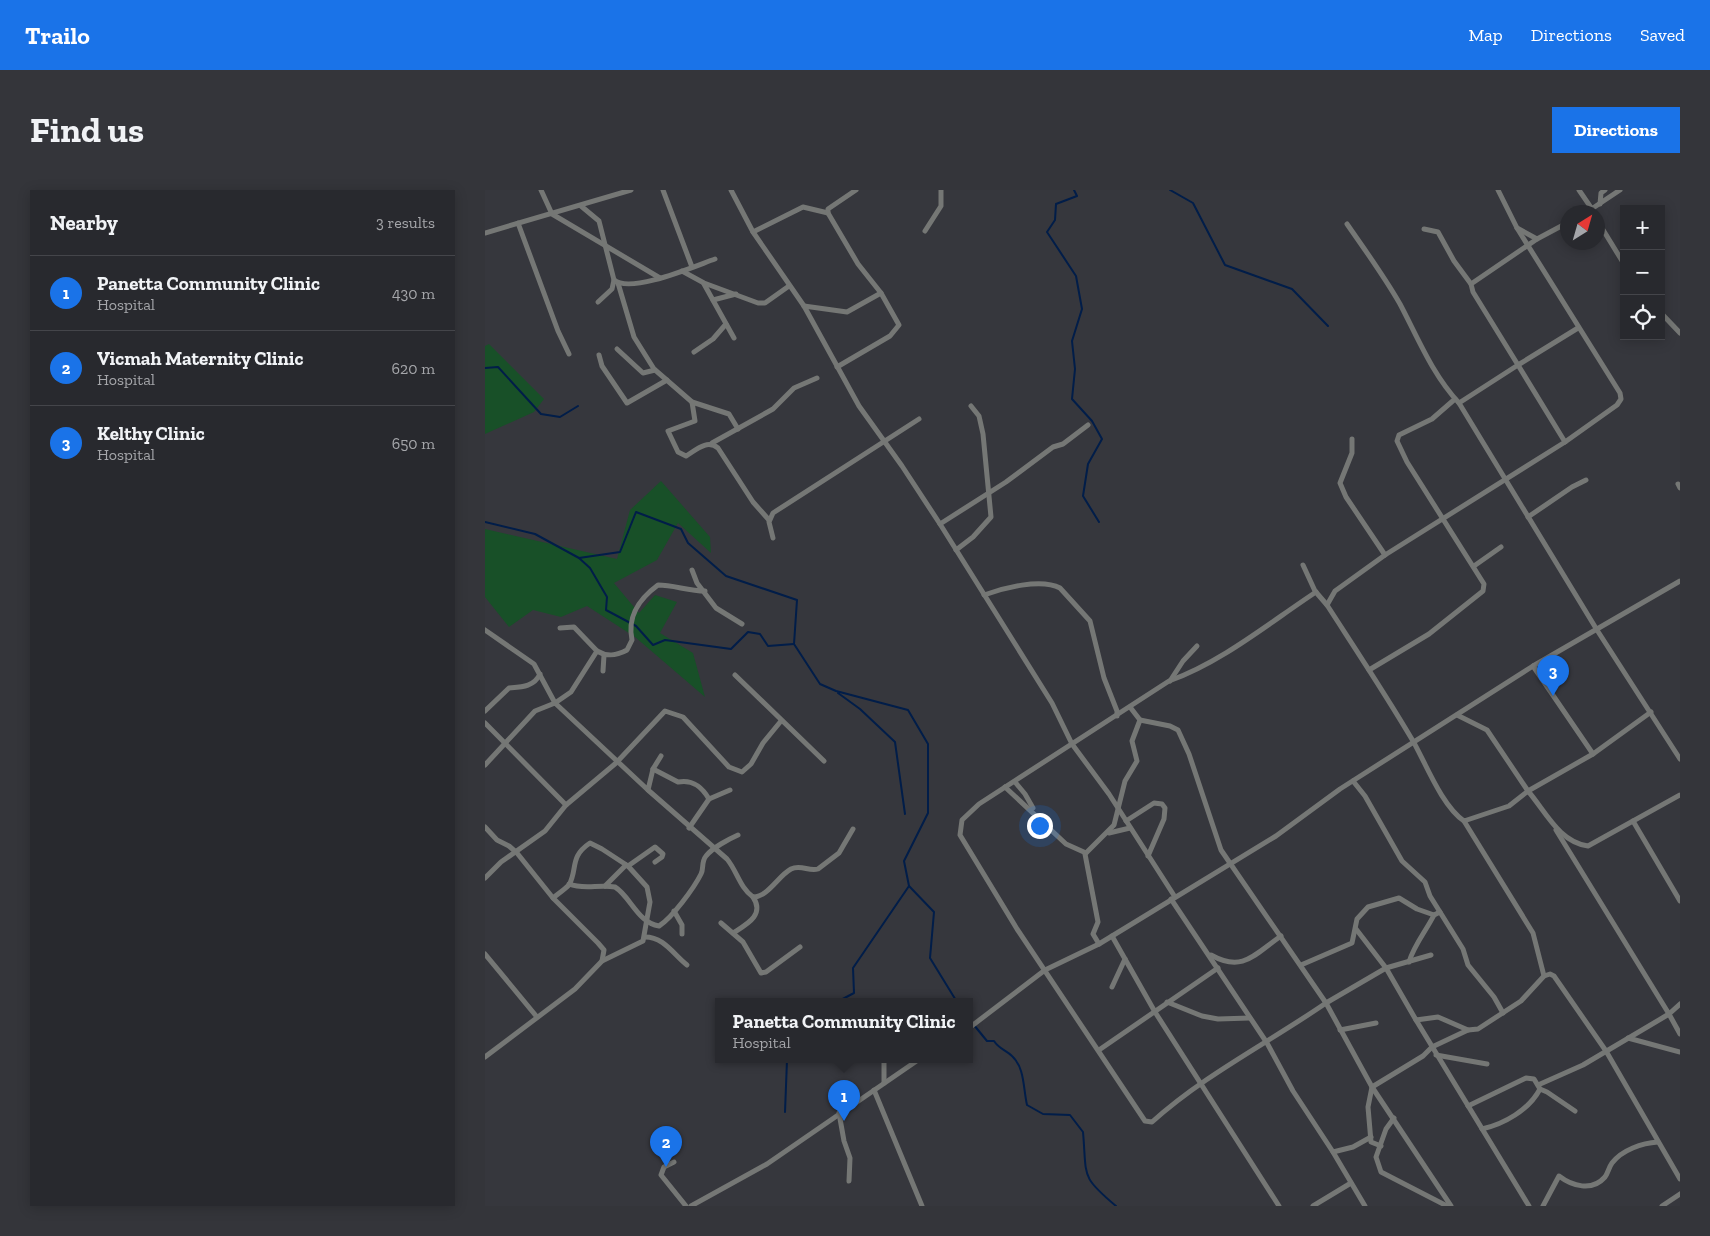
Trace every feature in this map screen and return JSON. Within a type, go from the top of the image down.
[{"type":"street","points":[[541,190],[552,214],[660,278]]},
{"type":"street","points":[[485,232],[581,206],[631,190]]},
{"type":"street","points":[[663,190],[692,267]]},
{"type":"street","points":[[731,190],[753,232],[804,306],[859,406],[940,524],[1052,702],[1072,744],[1126,821],[1208,954],[1267,1043],[1293,1091],[1333,1152],[1365,1206]]},
{"type":"street","points":[[828,213],[828,210],[833,205],[856,190]]},
{"type":"street","points":[[925,231],[941,206],[941,190]]},
{"type":"street","points":[[1327,605],[1335,591],[1385,555],[1565,442],[1617,405],[1621,399],[1616,387],[1527,246],[1497,190]]},
{"type":"street","points":[[1579,190],[1587,205]]},
{"type":"street","points":[[1600,204],[1601,193],[1605,190]]},
{"type":"street","points":[[1600,204],[1620,190]]},
{"type":"street","points":[[581,206],[599,221],[634,337],[655,370],[692,402],[724,410],[729,414],[738,429]]},
{"type":"street","points":[[753,232],[803,207],[828,213],[859,264],[881,294],[897,320],[898,328],[890,336],[837,367]]},
{"type":"street","points":[[518,223],[558,331],[569,354]]},
{"type":"street","points":[[1347,224],[1387,282],[1415,338],[1457,401],[1597,630],[1680,759]]},
{"type":"street","points":[[1471,284],[1527,246],[1560,227]]},
{"type":"street","points":[[1517,228],[1537,240]]},
{"type":"street","points":[[1425,229],[1438,232],[1565,442]]},
{"type":"street","points":[[1605,233],[1620,257]]},
{"type":"street","points":[[616,282],[627,286],[660,278],[715,259]]},
{"type":"street","points":[[682,271],[704,283],[758,303],[765,303],[789,286]]},
{"type":"street","points":[[598,302],[612,289],[616,282]]},
{"type":"street","points":[[704,283],[734,338]]},
{"type":"street","points":[[713,300],[736,294]]},
{"type":"street","points":[[804,306],[847,312],[881,294]]},
{"type":"street","points":[[1665,317],[1680,333]]},
{"type":"street","points":[[694,352],[713,339],[725,324]]},
{"type":"street","points":[[1369,670],[1429,634],[1480,596],[1484,584],[1407,462],[1397,438],[1399,434],[1433,419],[1457,401],[1578,328]]},
{"type":"street","points":[[617,349],[643,374],[655,370]]},
{"type":"street","points":[[599,355],[602,366],[623,400],[627,403],[667,380]]},
{"type":"street","points":[[692,402],[695,421],[671,429],[668,435],[683,456],[712,443],[773,409],[794,388],[817,378]]},
{"type":"street","points":[[956,550],[989,521],[991,512],[983,434],[979,416],[971,406]]},
{"type":"street","points":[[769,520],[773,513],[919,419]]},
{"type":"street","points":[[940,524],[1053,447],[1063,444],[1088,425]]},
{"type":"street","points":[[1352,439],[1352,453],[1340,483],[1346,497],[1385,555]]},
{"type":"street","points":[[712,443],[726,459],[753,502],[769,520],[773,538]]},
{"type":"street","points":[[1528,517],[1572,487],[1586,480]]},
{"type":"street","points":[[1474,566],[1501,547]]},
{"type":"street","points":[[1303,565],[1316,592],[1327,605],[1369,670],[1456,815],[1465,821],[1533,933],[1544,976]]},
{"type":"street","points":[[692,570],[697,583],[721,613],[742,624]]},
{"type":"street","points":[[973,1025],[1045,970],[1099,944],[1276,836],[1353,781],[1533,666],[1680,581]]},
{"type":"street","points":[[560,628],[574,627],[597,652],[604,655],[621,654],[627,650],[632,640],[629,625],[640,601],[658,585],[678,587],[692,592],[705,591]]},
{"type":"street","points":[[983,595],[1000,589],[1029,585],[1054,585],[1060,588],[1090,621],[1104,678],[1117,711],[1117,716]]},
{"type":"street","points":[[1316,592],[1192,672],[1169,681],[1005,787],[966,816],[960,824],[960,834],[1017,929],[1146,1122],[1151,1122],[1175,1101],[1201,1083],[1385,968],[1431,954]]},
{"type":"street","points":[[485,629],[509,648],[531,661],[555,703],[573,717],[617,763],[689,828],[727,859],[736,871],[743,888],[753,897],[757,905],[756,914],[749,923],[733,933]]},
{"type":"street","points":[[1169,681],[1183,661],[1197,646]]},
{"type":"street","points":[[485,764],[535,711],[555,703],[571,692],[597,652]]},
{"type":"street","points":[[603,671],[604,655]]},
{"type":"street","points":[[1533,666],[1593,754]]},
{"type":"street","points":[[485,711],[509,688],[525,687],[535,682],[539,674]]},
{"type":"street","points":[[735,675],[824,761]]},
{"type":"street","points":[[1130,707],[1140,720],[1170,726],[1178,730],[1189,754],[1217,843],[1301,965],[1326,1004],[1372,1087],[1451,1206]]},
{"type":"street","points":[[485,878],[501,862],[517,853],[545,831],[565,805],[617,763],[665,711],[683,717],[729,767],[742,772],[751,764],[763,743],[781,721]]},
{"type":"street","points":[[1465,821],[1509,806],[1528,791],[1593,754],[1651,712]]},
{"type":"street","points":[[1457,715],[1487,730],[1499,745],[1528,791],[1555,827],[1680,1034]]},
{"type":"street","points":[[1099,944],[1093,934],[1098,922],[1090,889],[1091,877],[1086,861],[1086,853],[1114,825],[1125,781],[1137,762],[1132,741],[1140,720]]},
{"type":"street","points":[[485,723],[565,805]]},
{"type":"street","points":[[648,790],[653,769],[661,756]]},
{"type":"street","points":[[653,769],[678,782],[685,780],[696,785],[702,789],[709,799]]},
{"type":"street","points":[[1353,781],[1365,796],[1402,861],[1425,882],[1429,896],[1463,949],[1468,965],[1494,998],[1503,1013]]},
{"type":"street","points":[[1015,782],[1037,814]]},
{"type":"street","points":[[1005,787],[1037,814],[1066,844],[1086,853]]},
{"type":"street","points":[[689,828],[709,799],[730,790]]},
{"type":"street","points":[[1555,827],[1577,844],[1588,846],[1680,795]]},
{"type":"street","points":[[1126,821],[1154,804],[1162,804],[1165,808],[1164,819],[1147,856]]},
{"type":"street","points":[[1633,821],[1679,898]]},
{"type":"street","points":[[485,827],[497,840],[509,846],[517,853],[553,898],[604,950],[602,961]]},
{"type":"street","points":[[1106,834],[1130,828]]},
{"type":"street","points":[[753,897],[761,894],[794,868],[818,870],[839,853],[853,829]]},
{"type":"street","points":[[569,884],[581,888],[592,884],[620,890],[633,909],[659,926],[690,893],[702,873],[703,860],[707,854],[738,835]]},
{"type":"street","points":[[485,1057],[575,989],[602,961],[625,948],[638,945],[645,937],[646,919],[650,902],[647,887],[627,866],[610,853],[590,843],[583,848],[574,861],[569,884],[553,898]]},
{"type":"street","points":[[605,886],[627,866],[655,847],[663,854],[655,862]]},
{"type":"street","points":[[1301,965],[1352,944],[1359,916],[1368,907],[1399,898],[1417,909],[1434,915]]},
{"type":"street","points":[[674,910],[682,925],[682,934]]},
{"type":"street","points":[[1409,962],[1413,950],[1424,935],[1434,915],[1440,912]]},
{"type":"street","points":[[721,923],[744,944],[757,969],[763,973],[800,947]]},
{"type":"street","points":[[1356,929],[1385,968],[1529,1206]]},
{"type":"street","points":[[1112,936],[1155,1012],[1279,1206]]},
{"type":"street","points":[[1208,954],[1230,964],[1243,962],[1281,936]]},
{"type":"street","points":[[645,937],[655,937],[687,965]]},
{"type":"street","points":[[485,954],[537,1017]]},
{"type":"street","points":[[1112,988],[1125,959]]},
{"type":"street","points":[[1099,1050],[1217,968]]},
{"type":"street","points":[[1381,1146],[1371,1142],[1368,1107],[1372,1087],[1423,1056],[1432,1047],[1468,1030],[1479,1029],[1521,1001],[1544,976],[1550,974],[1554,976],[1606,1051],[1680,1179]]},
{"type":"street","points":[[1167,1002],[1202,1016],[1218,1019],[1250,1018]]},
{"type":"street","points":[[1482,1129],[1507,1120],[1531,1102],[1539,1087],[1583,1065],[1669,1014],[1680,1004]]},
{"type":"street","points":[[1416,1020],[1438,1017],[1468,1030]]},
{"type":"street","points":[[1340,1030],[1377,1023]]},
{"type":"street","points":[[1628,1038],[1680,1052]]},
{"type":"street","points":[[1436,1055],[1487,1064]]},
{"type":"street","points":[[884,1063],[884,1083]]},
{"type":"street","points":[[691,1206],[767,1164],[914,1063]]},
{"type":"street","points":[[1468,1106],[1526,1078],[1534,1079],[1539,1087],[1575,1111]]},
{"type":"street","points":[[874,1090],[922,1206]]},
{"type":"street","points":[[839,1113],[844,1141],[850,1158],[849,1181]]},
{"type":"street","points":[[1394,1118],[1386,1129],[1377,1157],[1381,1172],[1447,1206]]},
{"type":"street","points":[[1333,1152],[1353,1147],[1371,1137]]},
{"type":"street","points":[[1543,1206],[1559,1176],[1568,1183],[1585,1186],[1604,1179],[1612,1163],[1624,1153],[1643,1145],[1658,1142]]},
{"type":"street","points":[[674,1162],[663,1167],[661,1176],[686,1206]]},
{"type":"street","points":[[1313,1206],[1351,1184]]},
{"type":"street","points":[[1662,1206],[1680,1194]]},
{"type":"green space","points":[[489,344],[544,399],[534,412],[485,434],[485,346]]},
{"type":"green space","points":[[661,481],[710,537],[711,553],[678,523],[657,560],[614,583],[639,613],[655,595],[677,602],[660,633],[693,653],[705,697],[635,637],[587,606],[561,617],[533,610],[509,627],[485,597],[485,529],[617,559],[630,510]]},
{"type":"waterway","points":[[1074,190],[1077,196],[1056,204],[1055,220],[1047,232],[1076,276],[1082,309],[1072,341],[1075,369],[1072,399],[1092,421],[1102,439],[1088,464],[1083,496],[1099,522]]},
{"type":"waterway","points":[[1170,190],[1193,203],[1225,265],[1292,289],[1328,326]]},
{"type":"waterway","points":[[485,368],[498,367],[541,414],[560,417],[578,406]]},
{"type":"waterway","points":[[485,522],[535,534],[579,558],[620,552],[636,512],[681,529],[688,543],[726,576],[797,600],[794,644],[820,684],[836,691],[908,710],[928,744],[928,813],[904,861],[909,886],[853,968],[854,993],[845,998]]},
{"type":"waterway","points":[[579,558],[590,568],[607,597],[606,610],[636,626],[653,645],[665,640],[731,649],[748,632],[760,634],[768,646],[794,644]]},
{"type":"waterway","points":[[838,693],[860,709],[895,742],[905,814]]},
{"type":"waterway","points":[[909,886],[934,912],[930,958],[955,998]]},
{"type":"waterway","points":[[973,1024],[987,1041],[994,1041],[1016,1061],[1023,1079],[1027,1105],[1043,1114],[1070,1115],[1083,1132],[1086,1167],[1091,1181],[1116,1206]]},
{"type":"waterway","points":[[785,1112],[787,1063]]},
{"type":"place","name":"Kelthy Clinic","points":[[1553,696]]},
{"type":"place","name":"Panetta Community Clinic","points":[[844,1121]]},
{"type":"place","name":"Vicmah Maternity Clinic","points":[[666,1167]]}]
